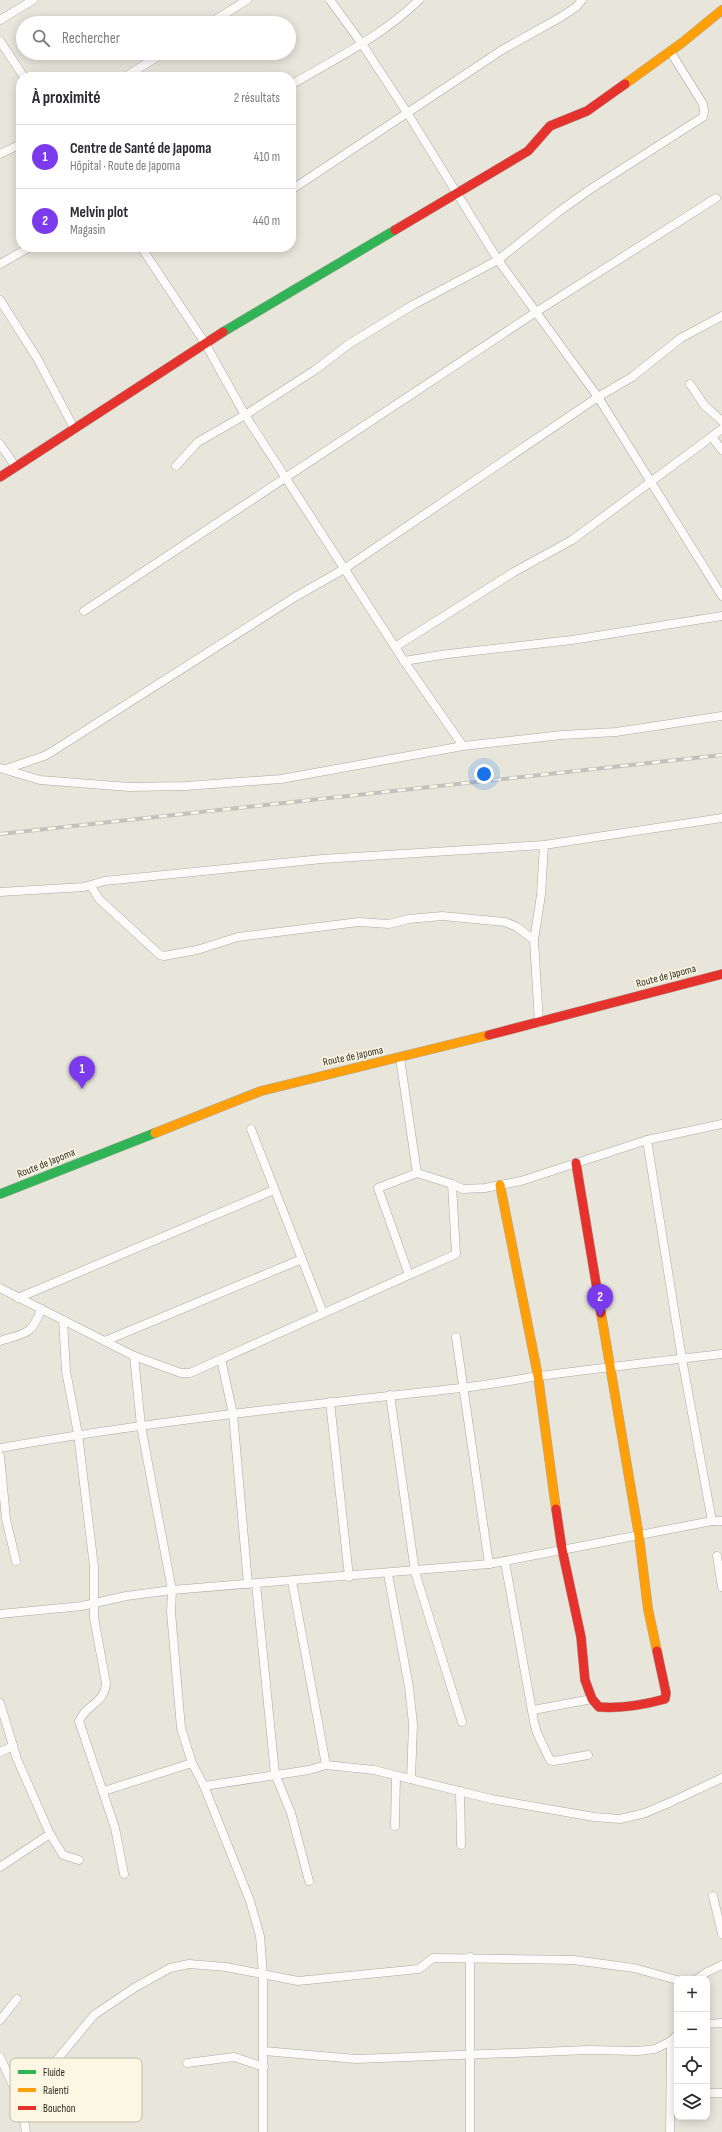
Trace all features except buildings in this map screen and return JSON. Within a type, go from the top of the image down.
[{"type":"street","points":[[0,20],[33,0]]},
{"type":"street","points":[[221,16],[247,0]]},
{"type":"street","points":[[330,0],[362,44],[408,114],[498,260],[598,397],[722,596]]},
{"type":"street","points":[[296,82],[362,44],[398,20],[419,0]]},
{"type":"street","points":[[296,187],[408,114],[502,50],[561,17],[576,7],[582,0]]},
{"type":"street","points":[[0,477],[205,343],[528,151],[536,144],[550,126],[586,111],[670,51],[722,10]]},
{"type":"street","points":[[0,41],[21,72]]},
{"type":"street","points":[[176,466],[198,442],[245,415],[315,370],[349,344],[388,320],[498,260],[557,212],[702,117],[704,111],[703,104],[670,51]]},
{"type":"street","points":[[133,72],[152,60]]},
{"type":"street","points":[[0,154],[16,146]]},
{"type":"street","points":[[84,611],[536,312],[716,198]]},
{"type":"street","points":[[0,264],[21,252]]},
{"type":"street","points":[[144,252],[205,343],[245,415],[344,569],[404,661],[463,746]]},
{"type":"street","points":[[0,300],[37,358],[74,428]]},
{"type":"street","points":[[3,769],[48,754],[295,597],[344,569],[598,397],[632,377],[681,338],[722,316]]},
{"type":"street","points":[[690,384],[704,405],[722,421]]},
{"type":"street","points":[[395,647],[514,572],[572,540],[652,483],[722,429]]},
{"type":"street","points":[[712,437],[722,450]]},
{"type":"street","points":[[0,444],[16,466]]},
{"type":"street","points":[[404,661],[448,654],[572,640],[722,616]]},
{"type":"street","points":[[3,769],[40,780],[62,783],[129,787],[186,786],[281,779],[463,746],[562,735],[616,732],[722,716]]},
{"type":"street","points":[[0,892],[91,886],[104,881],[322,859],[544,845],[722,818]]},
{"type":"street","points":[[539,1023],[534,940],[541,895],[544,845]]},
{"type":"street","points":[[91,886],[104,904],[160,955],[164,956],[197,950],[238,937],[359,922],[388,924],[409,919],[442,916],[505,922],[517,927],[534,940]]},
{"type":"street","name":"Route de Japoma","points":[[0,1194],[260,1091],[295,1081],[400,1058],[539,1023],[722,974]]},
{"type":"street","points":[[400,1058],[417,1173]]},
{"type":"street","points":[[409,1275],[378,1188],[417,1173],[452,1184],[463,1190],[472,1190],[500,1185],[521,1181],[647,1140],[722,1124]]},
{"type":"street","points":[[251,1129],[323,1313]]},
{"type":"street","points":[[647,1140],[682,1359],[712,1521]]},
{"type":"street","points":[[500,1185],[538,1376],[562,1549],[581,1637],[585,1680],[592,1699],[599,1707],[612,1709],[643,1705],[665,1699],[666,1694],[648,1609],[639,1536],[576,1163]]},
{"type":"street","points":[[0,1288],[134,1356],[181,1373],[190,1373],[456,1254],[452,1184]]},
{"type":"street","points":[[18,1298],[274,1190]]},
{"type":"street","points":[[105,1341],[302,1259]]},
{"type":"street","points":[[0,1341],[24,1334],[33,1329],[41,1310]]},
{"type":"street","points":[[63,1320],[66,1371],[78,1434],[94,1567],[95,1623],[106,1683],[105,1694],[94,1705],[83,1712],[79,1721],[115,1828],[124,1874]]},
{"type":"street","points":[[456,1337],[462,1388],[490,1564]]},
{"type":"street","points":[[0,1448],[78,1434],[330,1402],[462,1388],[538,1376],[722,1354]]},
{"type":"street","points":[[134,1356],[141,1426],[172,1590],[171,1612],[181,1728],[192,1763],[204,1786],[250,1901],[260,1936],[263,1975],[263,2132]]},
{"type":"street","points":[[221,1359],[233,1414],[275,1774],[291,1813],[309,1881]]},
{"type":"street","points":[[390,1395],[415,1572],[462,1722]]},
{"type":"street","points":[[330,1402],[349,1577]]},
{"type":"street","points":[[0,1456],[6,1519],[16,1561]]},
{"type":"street","points":[[0,1614],[94,1603],[126,1596],[172,1590],[415,1572],[490,1564],[712,1521],[722,1521]]},
{"type":"street","points":[[717,1556],[722,1587]]},
{"type":"street","points":[[505,1562],[537,1734],[550,1760],[554,1761],[588,1755]]},
{"type":"street","points":[[388,1574],[409,1686],[412,1724],[411,1779]]},
{"type":"street","points":[[292,1581],[326,1765]]},
{"type":"street","points":[[533,1710],[592,1699]]},
{"type":"street","points":[[0,1703],[13,1746],[50,1834],[63,1855],[79,1860]]},
{"type":"street","points":[[0,1752],[13,1746]]},
{"type":"street","points":[[104,1792],[192,1763]]},
{"type":"street","points":[[204,1786],[309,1770],[326,1765],[374,1770],[460,1792],[594,1817],[620,1819],[645,1813],[722,1778]]},
{"type":"street","points":[[395,1826],[396,1776]]},
{"type":"street","points":[[460,1792],[461,1845]]},
{"type":"street","points":[[0,1867],[50,1834]]},
{"type":"street","points":[[713,1896],[722,1934]]},
{"type":"street","points":[[58,2058],[94,2015],[134,1988],[170,1968],[189,1964],[226,1967],[263,1975],[306,1981],[419,1969],[432,1958],[573,1960],[628,1967],[674,1979]]},
{"type":"street","points":[[470,1958],[470,2132]]},
{"type":"street","points":[[701,1976],[722,1965]]},
{"type":"street","points":[[0,2020],[17,1999]]},
{"type":"street","points":[[710,2024],[722,2023]]},
{"type":"street","points":[[264,2051],[356,2059],[470,2056],[589,2050],[638,2051],[656,2049],[674,2038]]},
{"type":"street","points":[[670,2132],[674,2095],[671,2041]]},
{"type":"street","points":[[0,2057],[10,2079]]},
{"type":"street","points":[[187,2063],[234,2057],[264,2067]]},
{"type":"street","points":[[710,2093],[722,2093]]},
{"type":"street","points":[[24,2122],[26,2132]]},
{"type":"railway","points":[[0,834],[722,755]]},
{"type":"traffic: fast","points":[[223,332],[395,230]]},
{"type":"traffic: fast","points":[[0,1194],[155,1133]]},
{"type":"traffic: slow","points":[[625,84],[683,42],[722,10]]},
{"type":"traffic: slow","points":[[155,1133],[261,1091],[489,1035]]},
{"type":"traffic: slow","points":[[500,1185],[538,1376],[556,1509]]},
{"type":"traffic: slow","points":[[601,1313],[639,1536],[648,1609],[657,1651]]},
{"type":"traffic: jam","points":[[395,230],[528,151],[550,126],[587,111],[625,84]]},
{"type":"traffic: jam","points":[[0,477],[223,332]]},
{"type":"traffic: jam","points":[[489,1035],[722,974]]},
{"type":"traffic: jam","points":[[576,1163],[601,1313]]},
{"type":"traffic: jam","points":[[556,1509],[562,1549],[581,1637],[585,1680],[592,1699],[599,1707],[632,1706],[665,1699],[666,1693],[657,1651]]},
{"type":"place","name":"Centre de Santé de Japoma","points":[[82,1089]]},
{"type":"place","name":"Melvin plot","points":[[600,1317]]}]
